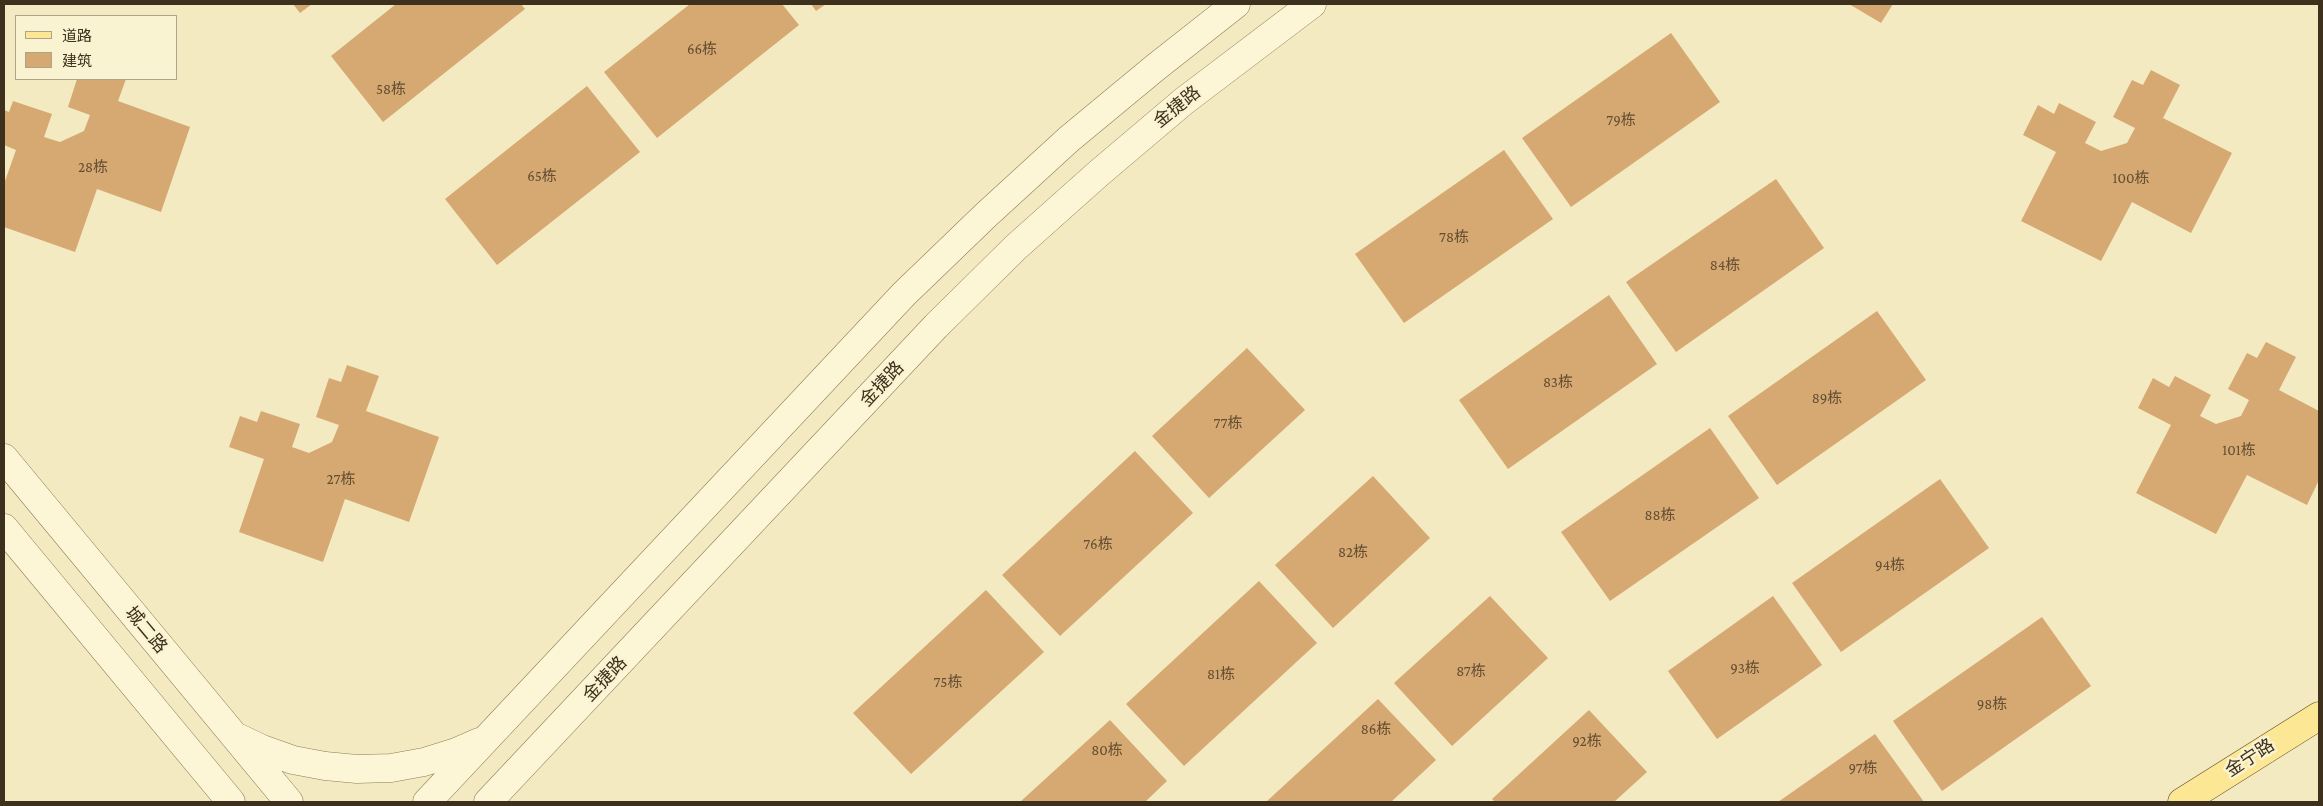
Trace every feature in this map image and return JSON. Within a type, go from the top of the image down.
[{"type":"main road","name":"金宁路","points":[[2182,802],[2319,716]]},
{"type":"street","points":[[427,802],[904,294],[1069,139],[1236,4]]},
{"type":"street","name":"金捷路","points":[[488,802],[936,326],[1016,247],[1184,100],[1312,4]]},
{"type":"street","name":"城二路","points":[[4,458],[288,802]]},
{"type":"street","points":[[4,528],[231,802]]},
{"type":"street","points":[[233,735],[262,749],[293,760],[357,769],[391,768],[424,762],[456,752],[487,739]]},
{"type":"street","points":[[500,802],[512,777]]},
{"type":"building","points":[[293,4],[312,4],[300,13]]},
{"type":"building","points":[[396,4],[521,4],[525,9],[383,122],[331,56]]},
{"type":"building","points":[[690,4],[782,4],[799,25],[657,138],[604,72]]},
{"type":"building","points":[[811,4],[826,4],[816,11]]},
{"type":"building","points":[[1849,4],[1893,4],[1881,23]]},
{"type":"building","points":[[1671,33],[1720,102],[1571,207],[1522,138]]},
{"type":"building","points":[[2151,70],[2180,85],[2163,118],[2232,153],[2191,233],[2132,202],[2101,261],[2021,221],[2056,152],[2023,135],[2038,105],[2054,114],[2059,103],[2096,122],[2085,143],[2101,151],[2127,143],[2135,128],[2113,117],[2132,80],[2143,85]]},
{"type":"building","points":[[77,80],[126,80],[118,101],[190,127],[161,212],[97,189],[75,252],[4,227],[4,184],[16,150],[4,145],[4,110],[9,112],[13,101],[52,114],[44,137],[60,142],[84,131],[90,115],[68,107]]},
{"type":"building","points":[[587,86],[640,152],[497,265],[445,199]]},
{"type":"building","points":[[1504,150],[1553,219],[1404,323],[1355,254]]},
{"type":"building","points":[[1776,179],[1824,248],[1676,352],[1626,282]]},
{"type":"building","points":[[1609,295],[1657,364],[1508,469],[1459,400]]},
{"type":"building","points":[[1877,311],[1926,380],[1777,485],[1728,416]]},
{"type":"building","points":[[2266,342],[2296,357],[2279,390],[2319,411],[2319,480],[2307,505],[2247,475],[2216,534],[2136,493],[2171,425],[2138,408],[2153,378],[2169,387],[2175,376],[2211,395],[2200,416],[2216,424],[2241,416],[2249,400],[2228,389],[2247,353],[2257,358]]},
{"type":"building","points":[[1247,348],[1305,410],[1209,498],[1152,436]]},
{"type":"building","points":[[347,365],[379,376],[366,411],[439,437],[409,522],[345,499],[323,562],[239,532],[264,459],[229,447],[240,416],[257,422],[261,411],[300,424],[292,447],[309,453],[332,442],[339,425],[316,417],[329,378],[341,382]]},
{"type":"building","points":[[1710,428],[1759,498],[1610,601],[1561,532]]},
{"type":"building","points":[[1135,451],[1193,513],[1060,636],[1002,575]]},
{"type":"building","points":[[1373,476],[1430,538],[1333,628],[1275,565]]},
{"type":"building","points":[[1940,479],[1989,548],[1841,652],[1792,583]]},
{"type":"building","points":[[1259,581],[1317,643],[1184,766],[1126,704]]},
{"type":"building","points":[[986,590],[1044,652],[911,774],[853,713]]},
{"type":"building","points":[[1490,596],[1548,658],[1452,746],[1394,683]]},
{"type":"building","points":[[1773,596],[1822,665],[1717,739],[1668,671]]},
{"type":"building","points":[[2042,617],[2091,686],[1942,791],[1893,721]]},
{"type":"building","points":[[1378,699],[1436,760],[1391,802],[1266,802]]},
{"type":"building","points":[[1589,710],[1647,772],[1614,802],[1495,802],[1492,799]]},
{"type":"building","points":[[1110,720],[1167,781],[1145,802],[1020,802]]},
{"type":"building","points":[[1875,734],[1924,802],[1778,802]]}]
